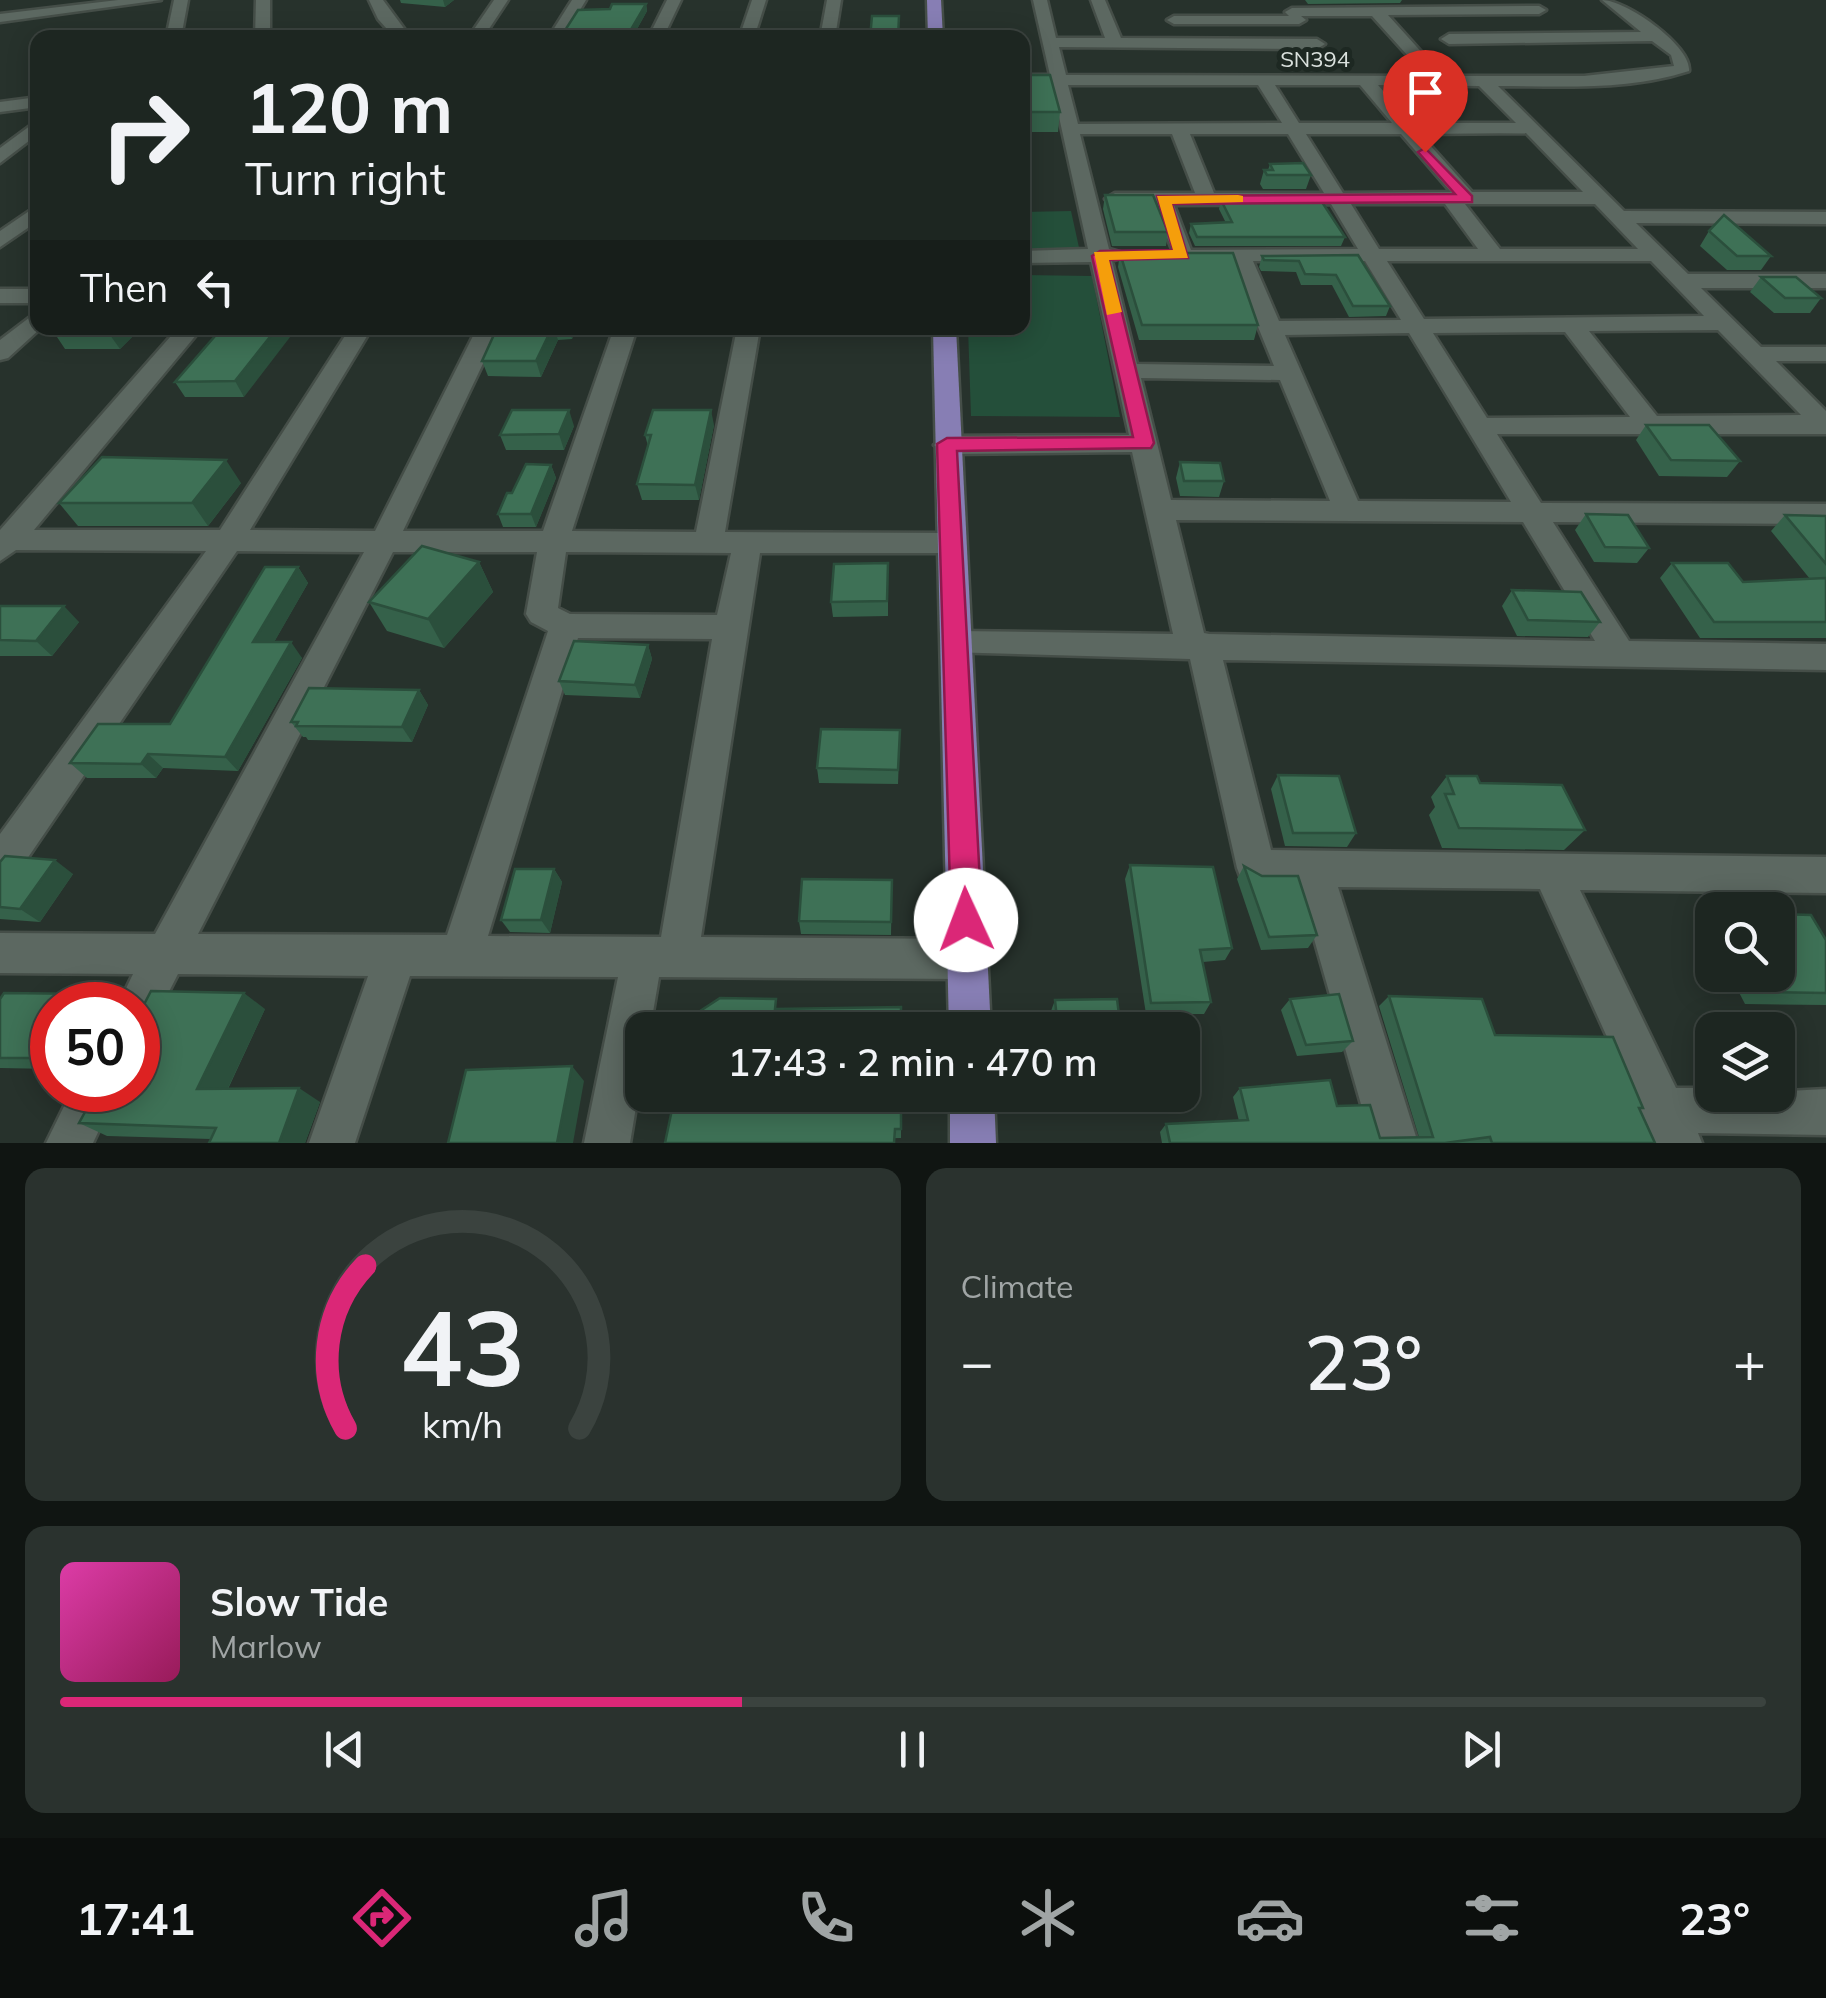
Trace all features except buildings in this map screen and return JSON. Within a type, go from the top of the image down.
[{"type":"main road","points":[[934,0],[936,30]]},
{"type":"main road","points":[[944,335],[969,1012]]},
{"type":"main road","points":[[972,1112],[973,1143]]},
{"type":"street","points":[[22,16],[29,0]]},
{"type":"street","points":[[0,18],[91,14],[154,0]]},
{"type":"street","points":[[174,30],[180,0]]},
{"type":"street","points":[[262,30],[263,0]]},
{"type":"street","points":[[376,0],[396,30]]},
{"type":"street","points":[[480,30],[501,0]]},
{"type":"street","points":[[560,30],[579,0]]},
{"type":"street","points":[[659,30],[674,0]]},
{"type":"street","points":[[749,30],[759,0]]},
{"type":"street","points":[[829,30],[834,0]]},
{"type":"street","points":[[1040,0],[1160,510],[1256,868],[1826,875]]},
{"type":"street","points":[[1098,0],[1115,43]]},
{"type":"street","points":[[1164,0],[1206,81]]},
{"type":"street","points":[[1214,0],[1226,20]]},
{"type":"street","points":[[1488,0],[1502,10]]},
{"type":"street","name":"SN394","points":[[1030,80],[1584,81],[1661,75],[1683,68],[1682,58],[1609,0]]},
{"type":"street","points":[[1174,20],[1226,20],[1292,10],[1376,11],[1415,5],[1502,10],[1532,5],[1571,38]]},
{"type":"street","points":[[1415,5],[1824,424]]},
{"type":"street","points":[[1292,10],[1346,82]]},
{"type":"street","points":[[1376,11],[1439,81]]},
{"type":"street","points":[[1449,39],[1656,36]]},
{"type":"street","points":[[1533,39],[1584,81]]},
{"type":"street","points":[[1050,42],[1317,44]]},
{"type":"street","points":[[1264,82],[1620,654]]},
{"type":"street","points":[[1366,82],[1459,199],[1494,255]]},
{"type":"street","points":[[0,107],[30,103]]},
{"type":"street","points":[[1070,128],[1534,128]]},
{"type":"street","points":[[1179,129],[1207,199]]},
{"type":"street","points":[[0,157],[30,132]]},
{"type":"street","points":[[0,157],[30,157]]},
{"type":"street","points":[[1087,199],[1602,198]]},
{"type":"street","points":[[1162,199],[1166,255]]},
{"type":"street","points":[[1620,217],[1826,218]]},
{"type":"street","points":[[0,241],[30,218]]},
{"type":"street","points":[[1239,254],[1347,510]]},
{"type":"street","points":[[1030,257],[1659,255]]},
{"type":"street","points":[[1685,281],[1825,282]]},
{"type":"street","points":[[0,296],[30,296]]},
{"type":"street","points":[[1270,328],[1726,323]]},
{"type":"street","points":[[0,353],[30,325]]},
{"type":"street","points":[[1572,325],[1649,424]]},
{"type":"street","points":[[3,543],[184,335]]},
{"type":"street","points":[[0,865],[228,542],[357,335]]},
{"type":"street","points":[[151,982],[383,544],[486,335]]},
{"type":"street","points":[[624,335],[553,544],[542,614],[566,626],[730,626]]},
{"type":"street","points":[[709,541],[748,335]]},
{"type":"street","points":[[1756,354],[1826,354]]},
{"type":"street","points":[[1127,372],[1287,374]]},
{"type":"street","points":[[1478,426],[1824,424]]},
{"type":"street","points":[[947,444],[1144,443]]},
{"type":"street","points":[[1160,510],[1826,514]]},
{"type":"street","points":[[607,1143],[660,957],[748,540]]},
{"type":"street","points":[[3,543],[950,543]]},
{"type":"street","points":[[460,959],[566,626]]},
{"type":"street","points":[[958,643],[1620,654],[1822,663]]},
{"type":"street","points":[[1313,868],[1395,1143]]},
{"type":"street","points":[[1552,872],[1672,1127],[1826,1112]]},
{"type":"street","points":[[0,954],[968,959]]},
{"type":"street","points":[[332,1143],[395,958]]},
{"type":"street","points":[[69,1143],[85,1112]]},
{"type":"green space","points":[[1071,211],[1080,252],[1030,252],[1030,212]]},
{"type":"green space","points":[[1030,275],[1092,276],[1120,417],[971,416],[968,335],[1030,335]]},
{"type":"slow traffic","points":[[1113,312],[1100,256],[1182,255],[1162,199],[1238,199]]},
{"type":"route","points":[[966,920],[958,643],[947,444],[1144,443],[1100,256],[1182,255],[1162,199],[1466,199],[1425,152]]}]
